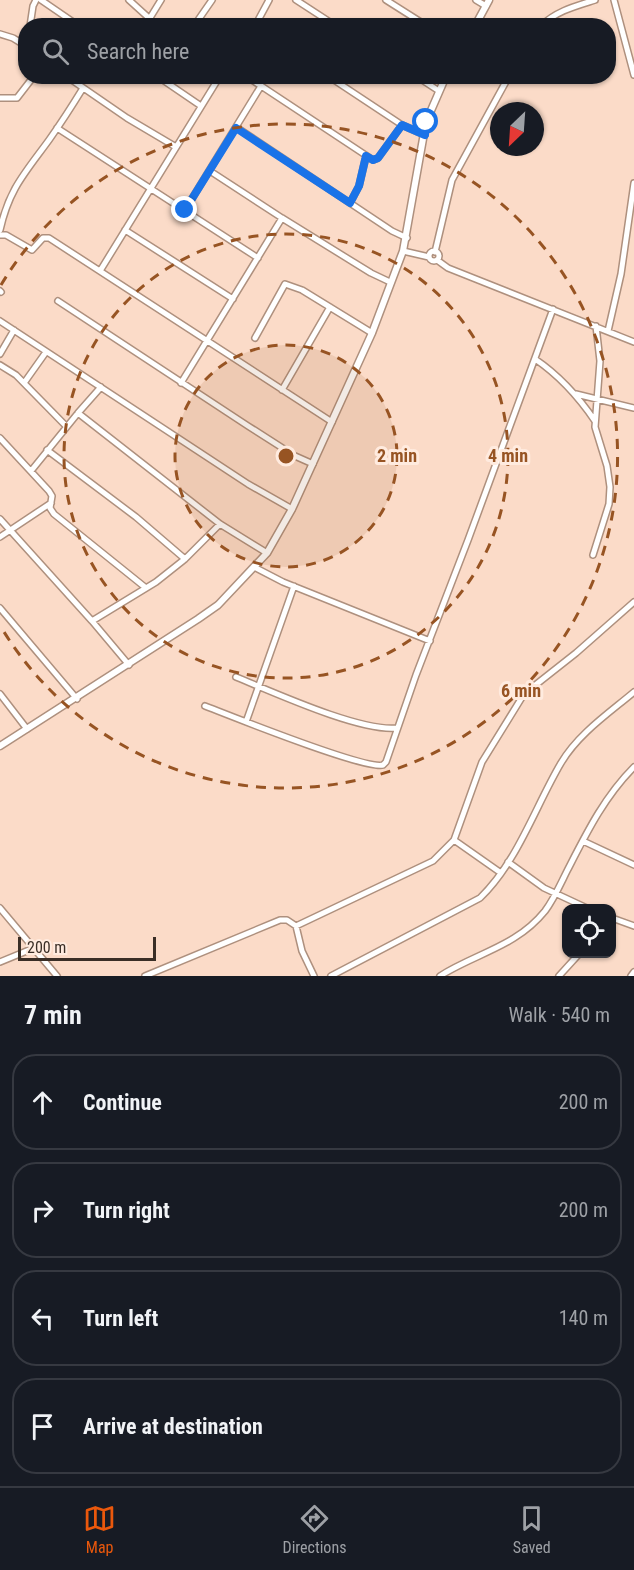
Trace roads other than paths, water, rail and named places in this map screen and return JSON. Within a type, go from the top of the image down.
[{"type":"street","points":[[31,18],[36,0]]},
{"type":"street","points":[[41,0],[68,18]]},
{"type":"street","points":[[129,0],[149,18]]},
{"type":"street","points":[[151,18],[161,0]]},
{"type":"street","points":[[200,18],[212,0]]},
{"type":"street","points":[[259,18],[269,0]]},
{"type":"street","points":[[296,0],[324,18]]},
{"type":"street","points":[[386,0],[414,18]]},
{"type":"street","points":[[476,0],[488,3],[480,18]]},
{"type":"street","points":[[550,18],[567,9],[595,0]]},
{"type":"street","points":[[614,0],[634,75]]},
{"type":"street","points":[[0,34],[18,40]]},
{"type":"street","points":[[0,98],[17,98],[28,84]]},
{"type":"street","points":[[77,84],[127,118],[176,147]]},
{"type":"street","points":[[170,84],[201,106]]},
{"type":"street","points":[[100,271],[215,84]]},
{"type":"street","points":[[258,84],[373,160],[378,158],[402,125]]},
{"type":"street","points":[[340,84],[402,125],[425,135]]},
{"type":"street","points":[[428,84],[439,91]]},
{"type":"street","points":[[0,746],[77,699],[218,605],[267,553],[292,509],[332,422],[372,333],[403,251],[429,112],[442,84]]},
{"type":"street","points":[[435,252],[452,180],[505,84]]},
{"type":"street","points":[[185,210],[261,86]]},
{"type":"street","points":[[0,230],[5,208],[14,188],[83,88]]},
{"type":"street","points":[[57,128],[258,258]]},
{"type":"street","points":[[236,128],[392,231],[407,237]]},
{"type":"street","points":[[350,203],[359,186],[366,156]]},
{"type":"street","points":[[210,171],[371,273],[390,282]]},
{"type":"street","points":[[608,331],[621,274],[634,183]]},
{"type":"street","points":[[181,383],[282,218]]},
{"type":"street","points":[[125,230],[233,299]]},
{"type":"street","points":[[0,235],[6,235],[32,250],[43,238],[47,237],[332,422]]},
{"type":"street","points":[[403,251],[429,257],[432,261],[436,260],[448,268],[634,342]]},
{"type":"street","points":[[429,257],[430,253],[435,252]]},
{"type":"street","points":[[435,252],[439,256],[436,260]]},
{"type":"street","points":[[255,338],[285,284],[302,290],[372,333]]},
{"type":"street","points":[[58,301],[295,456],[313,464]]},
{"type":"street","points":[[282,390],[330,307]]},
{"type":"street","points":[[205,706],[324,750],[379,767],[386,762],[553,309]]},
{"type":"street","points":[[0,321],[248,484],[292,509]]},
{"type":"street","points":[[593,555],[609,504],[610,487],[607,466],[597,438],[595,421],[600,361],[596,326]]},
{"type":"street","points":[[0,354],[14,330]]},
{"type":"street","points":[[24,383],[46,352]]},
{"type":"street","points":[[535,359],[576,393],[595,421]]},
{"type":"street","points":[[0,365],[16,375],[66,426]]},
{"type":"street","points":[[30,471],[101,387]]},
{"type":"street","points":[[576,393],[634,408]]},
{"type":"street","points":[[78,413],[220,524],[267,553]]},
{"type":"street","points":[[0,438],[49,491],[52,496],[50,508],[54,514],[146,588]]},
{"type":"street","points":[[47,450],[136,517],[185,559]]},
{"type":"street","points":[[0,537],[51,503]]},
{"type":"street","points":[[0,519],[129,665]]},
{"type":"street","points":[[92,621],[146,588],[185,559],[220,524]]},
{"type":"street","points":[[254,567],[294,586],[430,641]]},
{"type":"street","points":[[246,722],[294,586]]},
{"type":"street","points":[[296,926],[433,861],[454,840],[482,762],[524,694],[576,653],[634,602]]},
{"type":"street","points":[[0,608],[77,699]]},
{"type":"street","points":[[236,677],[365,724],[397,728]]},
{"type":"street","points":[[336,975],[472,903],[490,889],[508,862],[561,762],[574,744],[634,692]]},
{"type":"street","points":[[0,694],[27,729]]},
{"type":"street","points":[[440,976],[489,953],[524,932],[544,912],[556,894],[603,804],[634,767]]},
{"type":"street","points":[[454,840],[501,873]]},
{"type":"street","points":[[583,841],[634,865]]},
{"type":"street","points":[[508,862],[556,894],[578,904]]},
{"type":"street","points":[[1,910],[57,976]]},
{"type":"street","points":[[616,919],[634,926]]},
{"type":"street","points":[[145,976],[280,920],[287,920],[296,926],[302,951],[314,976]]},
{"type":"street","points":[[0,962],[34,948]]},
{"type":"street","points":[[559,976],[575,958]]},
{"type":"street","points":[[631,976],[634,972]]}]
